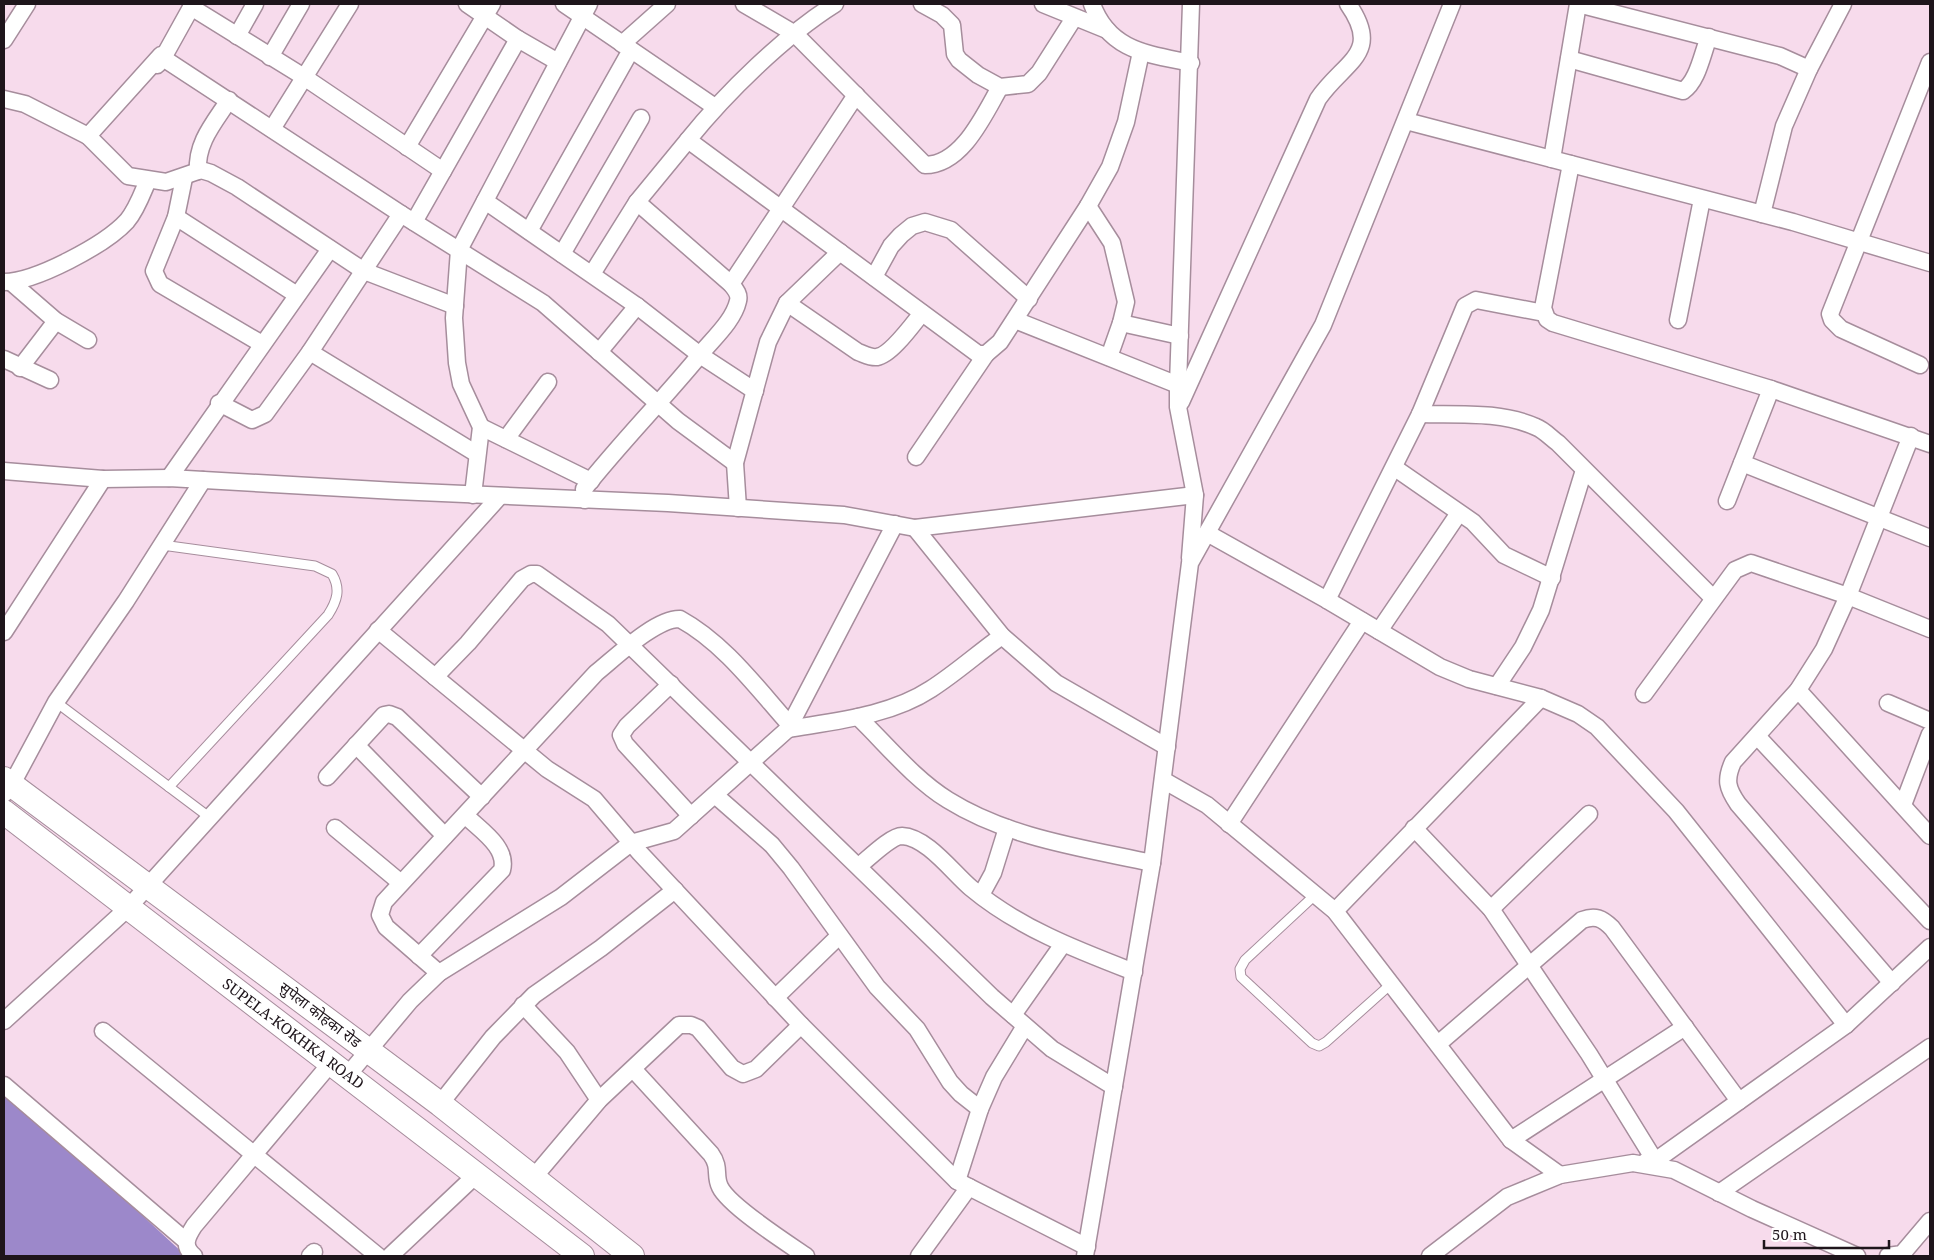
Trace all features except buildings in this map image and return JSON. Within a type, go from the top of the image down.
[{"type":"street","points":[[4,40],[27,4]]},
{"type":"street","points":[[237,36],[255,4]]},
{"type":"street","points":[[270,57],[300,4]]},
{"type":"street","points":[[272,128],[350,4]]},
{"type":"street","points":[[467,4],[489,10],[518,39],[558,62]]},
{"type":"street","points":[[564,4],[586,10],[627,47],[715,107]]},
{"type":"street","points":[[529,231],[627,47],[667,4]]},
{"type":"street","points":[[744,4],[795,34],[925,165],[935,165],[946,160],[960,148],[975,128],[1000,87]]},
{"type":"street","points":[[592,274],[637,202],[715,107],[795,34],[835,4]]},
{"type":"street","points":[[922,4],[942,15],[952,25],[955,54],[958,60],[978,75],[1000,87],[1028,84],[1039,73],[1074,18]]},
{"type":"street","points":[[1043,4],[1107,30]]},
{"type":"street","points":[[1092,4],[1107,30],[1119,42],[1141,52],[1191,63]]},
{"type":"street","points":[[378,630],[525,752],[547,769],[594,799],[631,843],[801,1025],[963,1184],[1086,1252],[1152,863],[1190,563],[1195,496],[1178,407],[1178,385],[1192,4]]},
{"type":"street","points":[[1178,407],[1318,99],[1331,81],[1349,64],[1363,40],[1363,30],[1348,4]]},
{"type":"street","points":[[1190,563],[1323,325],[1452,4]]},
{"type":"street","points":[[1552,160],[1578,4],[1780,56],[1809,68]]},
{"type":"street","points":[[1762,214],[1784,126],[1809,68],[1843,4]]},
{"type":"street","points":[[88,136],[160,59],[192,5],[443,171]]},
{"type":"street","points":[[407,147],[489,10]]},
{"type":"street","points":[[473,495],[481,427],[461,384],[457,363],[455,306],[459,250],[586,10]]},
{"type":"street","points":[[1569,59],[1682,91],[1689,87],[1693,79],[1709,37]]},
{"type":"street","points":[[219,403],[252,420],[265,414],[310,352],[364,271],[443,171],[518,39]]},
{"type":"street","points":[[916,457],[986,354],[1000,342],[1088,206],[1110,166],[1126,122],[1141,52]]},
{"type":"street","points":[[160,59],[229,100],[407,218],[543,303],[659,404],[735,463]]},
{"type":"street","points":[[1920,366],[1841,329],[1832,320],[1831,308],[1859,243],[1930,62]]},
{"type":"street","points":[[731,284],[856,95]]},
{"type":"street","points":[[4,99],[25,104],[88,136],[128,176],[156,181],[191,174],[211,173],[237,187],[364,271],[455,306]]},
{"type":"street","points":[[229,100],[201,143],[176,217],[154,271],[160,284],[262,344]]},
{"type":"street","points":[[562,254],[641,118]]},
{"type":"street","points":[[1406,120],[1762,214],[1930,263]]},
{"type":"street","points":[[688,140],[970,349],[978,354],[986,354]]},
{"type":"street","points":[[1544,314],[1543,308],[1571,164]]},
{"type":"street","points":[[7,282],[34,277],[106,239],[127,221],[156,181]]},
{"type":"street","points":[[1678,320],[1702,199]]},
{"type":"street","points":[[485,200],[637,306],[700,354],[755,391]]},
{"type":"street","points":[[585,500],[584,489],[631,432],[659,404],[700,354],[735,310],[739,296],[731,284],[637,202]]},
{"type":"street","points":[[1088,206],[1112,243],[1126,302],[1122,323],[1109,357]]},
{"type":"street","points":[[176,217],[297,295]]},
{"type":"street","points":[[874,277],[891,246],[901,235],[912,226],[925,222],[952,230],[1028,299]]},
{"type":"street","points":[[169,478],[219,403],[330,249]]},
{"type":"street","points":[[738,508],[735,463],[768,342],[787,303],[840,252]]},
{"type":"street","points":[[7,282],[56,321],[88,340]]},
{"type":"street","points":[[1327,600],[1395,468],[1420,414],[1465,306],[1476,300],[1544,314],[1553,323],[1563,327],[1771,389],[1930,444]]},
{"type":"street","points":[[787,303],[858,352],[871,357],[878,357],[893,346],[922,313]]},
{"type":"street","points":[[599,352],[637,306]]},
{"type":"street","points":[[1015,320],[1178,385]]},
{"type":"street","points":[[20,368],[56,321]]},
{"type":"street","points":[[1122,323],[1180,336]]},
{"type":"street","points":[[310,352],[477,454]]},
{"type":"street","points":[[4,360],[50,380]]},
{"type":"street","points":[[506,439],[548,382]]},
{"type":"street","points":[[1727,501],[1771,389]]},
{"type":"street","points":[[1420,414],[1494,416],[1538,427],[1713,598]]},
{"type":"street","points":[[481,427],[591,481]]},
{"type":"street","points":[[1892,983],[1730,794],[1727,775],[1733,762],[1798,690],[1824,649],[1848,596],[1911,436]]},
{"type":"street","points":[[1742,463],[1930,538]]},
{"type":"street","points":[[1395,468],[1473,522],[1504,555],[1552,578]]},
{"type":"street","points":[[1497,686],[1523,647],[1540,610],[1552,578],[1584,470]]},
{"type":"street","points":[[4,471],[93,477],[169,478],[738,508],[844,515],[915,528],[1195,496]]},
{"type":"street","points":[[4,632],[93,477]]},
{"type":"street","points":[[6,786],[56,702],[162,545],[203,480]]},
{"type":"street","points":[[7,1012],[128,908],[500,496]]},
{"type":"street","points":[[1378,631],[1459,512]]},
{"type":"street","points":[[186,1241],[194,1226],[256,1155],[339,1069],[368,1051],[410,1001],[439,973],[561,896],[631,843],[674,831],[789,727],[895,524]]},
{"type":"street","points":[[915,528],[1002,636],[1056,683],[1167,746]]},
{"type":"street","points":[[1207,533],[1327,600],[1440,667],[1469,678],[1540,698],[1578,714],[1604,734],[1676,811],[1846,1025]]},
{"type":"street","points":[[1644,694],[1735,570],[1751,563],[1848,596],[1930,630]]},
{"type":"street","points":[[435,677],[468,643],[522,580],[531,574],[537,574],[548,580],[632,644],[750,763],[1019,1020],[1052,1048],[1114,1087]]},
{"type":"street","points":[[439,973],[386,927],[380,915],[384,902],[525,752],[596,672],[632,644],[666,621],[680,619],[701,632],[731,660],[789,727]]},
{"type":"street","points":[[1229,824],[1362,621]]},
{"type":"street","points":[[789,727],[858,717],[894,706],[930,690],[1002,636]]},
{"type":"street","points":[[671,684],[626,726],[621,735],[625,744],[691,816]]},
{"type":"street","points":[[1798,690],[1930,836]]},
{"type":"street","points":[[1335,911],[1540,698]]},
{"type":"street","points":[[1888,703],[1930,721]]},
{"type":"street","points":[[327,777],[384,715],[394,714],[482,797]]},
{"type":"street","points":[[858,717],[913,771],[946,799],[979,817],[1026,835],[1152,863]]},
{"type":"street","points":[[1902,805],[1930,734]]},
{"type":"street","points":[[1757,736],[1930,921]]},
{"type":"street","points":[[356,745],[445,836]]},
{"type":"street","points":[[1162,780],[1207,805],[1335,911],[1511,1140],[1560,1176]]},
{"type":"street","name":"सुपेला कोहका रोड","points":[[6,786],[147,887],[440,1104],[632,1256]]},
{"type":"street","points":[[715,794],[778,853],[877,986],[917,1029],[950,1082],[961,1094],[980,1109]]},
{"type":"street","name":"SUPELA-KOKHKA ROAD","points":[[4,812],[582,1256]]},
{"type":"street","points":[[1491,909],[1589,814]]},
{"type":"street","points":[[419,956],[502,870],[504,862],[500,850],[465,815]]},
{"type":"street","points":[[334,828],[400,883]]},
{"type":"street","points":[[981,895],[993,873],[1007,828]]},
{"type":"street","points":[[1414,828],[1491,909],[1604,1079],[1655,1161]]},
{"type":"street","points":[[859,866],[893,839],[900,836],[910,838],[934,853],[999,909],[1063,944],[1134,972]]},
{"type":"street","points":[[440,1104],[493,1037],[523,1005],[675,890]]},
{"type":"street","points":[[1438,1044],[1528,965],[1582,920],[1591,916],[1599,918],[1612,928],[1740,1101]]},
{"type":"street","points":[[776,998],[840,936]]},
{"type":"street","points":[[919,1256],[963,1184],[980,1109],[1019,1020],[1063,944]]},
{"type":"street","points":[[1430,1256],[1507,1197],[1560,1176],[1655,1161],[1846,1025],[1930,947]]},
{"type":"street","points":[[523,1005],[567,1052],[599,1100]]},
{"type":"street","points":[[534,1177],[599,1100],[680,1025],[684,1024],[698,1028],[738,1073],[750,1073],[801,1025]]},
{"type":"street","points":[[1511,1140],[1685,1027]]},
{"type":"street","points":[[103,1031],[378,1256]]},
{"type":"street","points":[[1719,1193],[1930,1048]]},
{"type":"street","points":[[633,1069],[711,1154],[718,1168],[718,1182],[725,1194],[768,1231],[806,1256]]},
{"type":"street","points":[[4,1085],[186,1241],[188,1250],[194,1256]]},
{"type":"street","points":[[1633,1163],[1674,1170],[1839,1253],[1857,1256]]},
{"type":"street","points":[[390,1256],[476,1175]]},
{"type":"street","points":[[1888,1256],[1902,1254],[1930,1221]]},
{"type":"lane","points":[[162,545],[315,566],[332,574],[338,587],[337,596],[328,615],[169,787]]},
{"type":"lane","points":[[56,702],[209,817]]},
{"type":"lane","points":[[1315,895],[1245,960],[1240,969],[1242,977],[1312,1043],[1318,1046],[1326,1042],[1391,984]]},
{"type":"shaded area","points":[[4,1087],[186,1256],[4,1256]]}]
